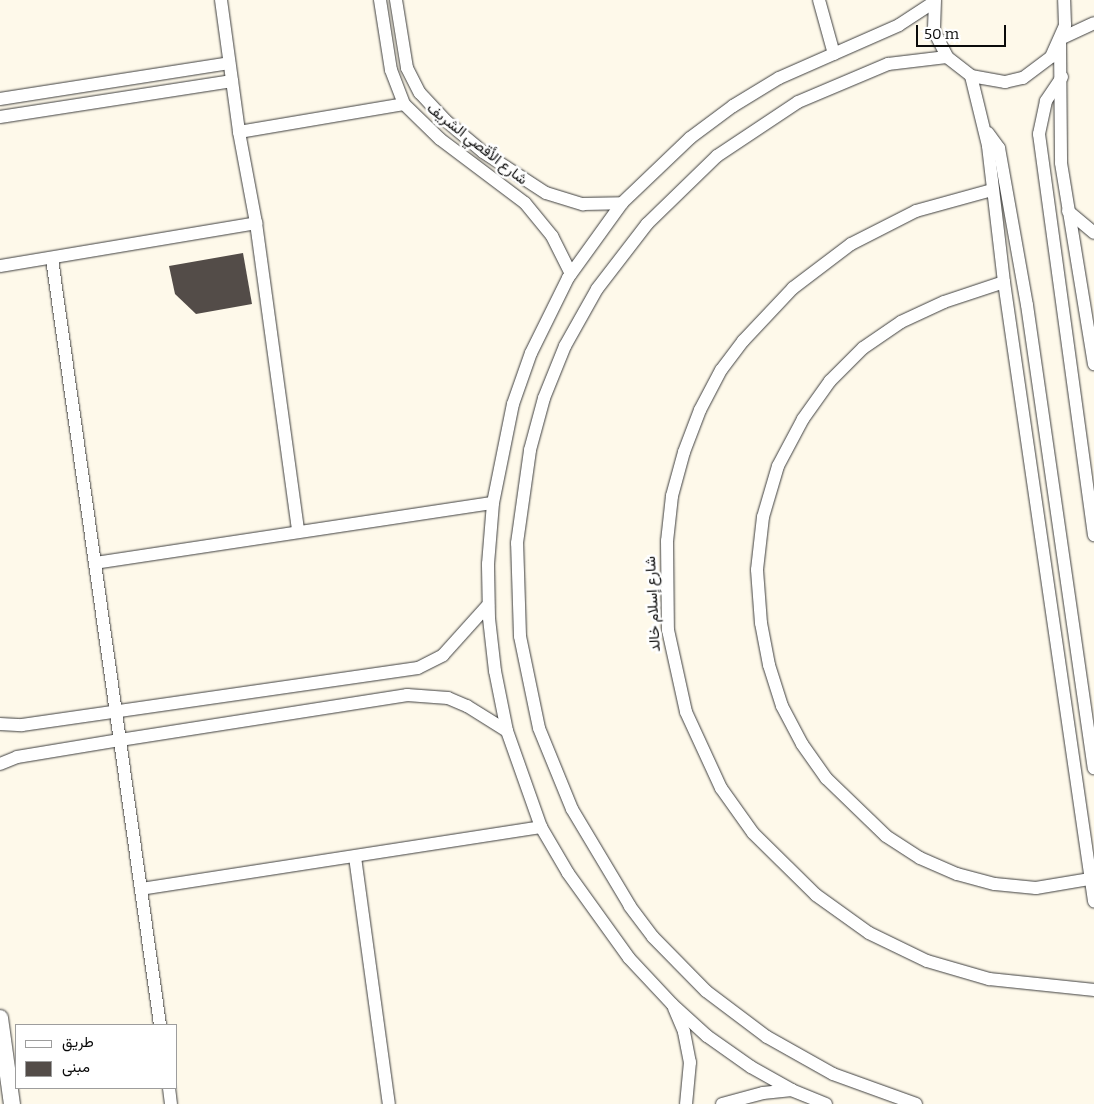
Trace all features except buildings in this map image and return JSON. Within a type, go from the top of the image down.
[{"type":"street","points":[[221,0],[239,132],[256,223],[298,531]]},
{"type":"street","name":"شارع الأقصي الشريف","points":[[380,0],[391,70],[404,104],[440,139],[525,203],[552,236],[571,274]]},
{"type":"street","name":"شارع الأقصي الشريف","points":[[396,0],[407,68],[420,93],[450,125],[483,152],[546,193],[583,204],[622,204]]},
{"type":"street","points":[[818,0],[834,54]]},
{"type":"street","points":[[1064,0],[1061,40],[1061,163],[1068,211],[1090,311],[1094,364]]},
{"type":"street","points":[[826,1104],[792,1090],[751,1068],[707,1036],[672,1004],[619,945],[568,872],[542,827],[507,731],[495,671],[488,605],[488,564],[493,503],[513,404],[531,353],[571,274],[622,204],[690,138],[733,106],[779,78],[899,26],[934,1]]},
{"type":"street","points":[[934,1],[934,31],[947,57],[971,76],[1005,82],[1022,78],[1038,69],[1061,40],[1094,23]]},
{"type":"street","points":[[916,1104],[833,1074],[766,1037],[706,991],[653,936],[630,906],[572,809],[539,728],[520,636],[517,543],[530,450],[554,372],[597,289],[647,224],[717,156],[798,102],[888,64],[947,57]]},
{"type":"street","points":[[0,99],[230,63]]},
{"type":"street","points":[[971,76],[984,126],[1004,282],[1094,901]]},
{"type":"street","points":[[1062,77],[1046,101],[1039,134],[1094,535]]},
{"type":"street","points":[[0,117],[232,81]]},
{"type":"street","points":[[239,132],[404,104]]},
{"type":"street","points":[[984,126],[999,148],[1027,305],[1094,768]]},
{"type":"street","name":"شارع إسلام خالد","points":[[992,190],[916,212],[851,244],[793,288],[743,341],[721,370],[700,410],[684,452],[672,496],[667,541],[668,630],[686,712],[716,780],[753,833],[816,895],[869,933],[942,966],[1021,985],[1094,990]]},
{"type":"street","points":[[1068,211],[1094,232]]},
{"type":"street","points":[[0,266],[52,259],[256,223]]},
{"type":"street","points":[[52,259],[160,1024]]},
{"type":"street","points":[[1004,282],[944,302],[902,322],[863,348],[825,388],[803,419],[778,466],[763,517],[757,570],[761,623],[769,665],[780,698],[802,744],[826,778],[886,836],[920,858],[956,874],[996,884],[1036,888],[1090,879]]},
{"type":"street","points":[[95,563],[493,503]]},
{"type":"street","points":[[0,724],[22,726],[418,668],[442,655],[488,605]]},
{"type":"street","points":[[0,764],[17,757],[407,695],[448,698],[467,706],[507,731]]},
{"type":"street","points":[[141,889],[542,827]]},
{"type":"street","points":[[355,857],[389,1104],[385,1104]]},
{"type":"street","points":[[672,1004],[684,1032],[690,1062],[686,1104]]},
{"type":"street","points":[[0,1018],[12,1104]]},
{"type":"street","points":[[169,1089],[171,1104]]},
{"type":"street","points":[[722,1104],[763,1093],[792,1090]]}]
